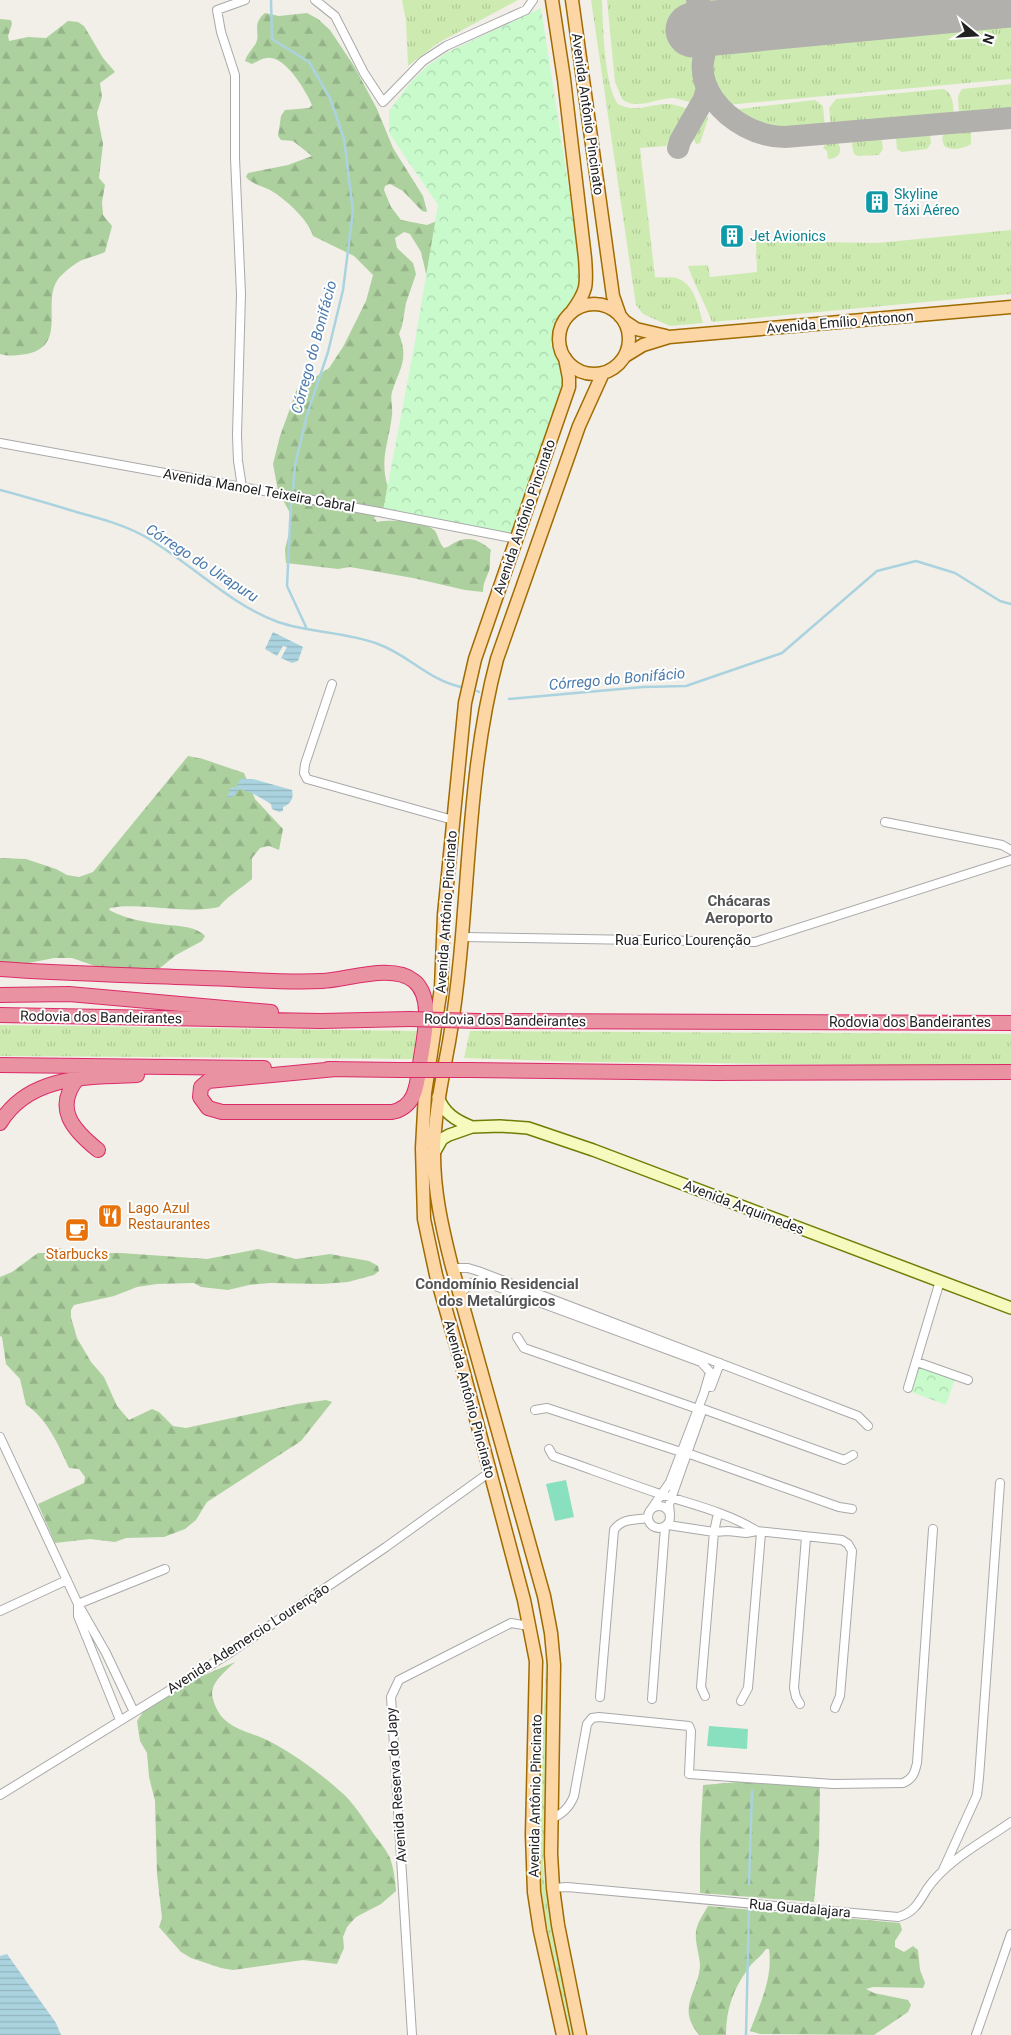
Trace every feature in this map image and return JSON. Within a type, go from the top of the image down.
[{"type":"highway","points":[[0,969],[83,974],[319,982],[387,973],[403,975],[413,979],[422,990],[426,1004],[426,1016],[417,1086],[413,1097],[406,1106],[392,1112],[222,1112],[205,1106],[200,1097],[202,1087],[208,1081],[336,1069]]},
{"type":"highway","points":[[0,995],[69,994],[203,1004],[278,1012],[321,1021]]},
{"type":"highway","name":"Rodovia dos Bandeirantes","points":[[0,1015],[321,1021],[410,1019],[1011,1023]]},
{"type":"highway","points":[[0,1065],[717,1074],[1011,1072]]},
{"type":"highway","points":[[0,1123],[13,1106],[29,1094],[47,1085],[78,1078],[149,1074],[182,1066]]},
{"type":"highway","points":[[78,1078],[72,1086],[66,1108],[70,1121],[78,1132],[98,1150]]},
{"type":"main road","name":"Avenida Antônio Pincinato","points":[[552,0],[564,80],[587,285],[583,297],[561,329],[561,349],[565,358],[569,387],[475,660],[465,703],[444,915],[441,988],[426,1093],[422,1148],[424,1219],[441,1296],[462,1366],[511,1552],[536,1661],[532,1835],[534,1892],[540,1931],[563,2035]]},
{"type":"main road","name":"Avenida Antônio Pincinato","points":[[572,0],[613,296],[629,338],[625,356],[612,370],[603,373],[579,426],[492,677],[484,713],[475,781],[462,937],[449,1042],[438,1096],[434,1154],[439,1214],[452,1268],[544,1596],[551,1633],[555,1697],[551,1854],[553,1888],[558,1924],[580,2035]]},
{"type":"main road","points":[[571,313],[591,304],[602,305],[612,309],[636,329],[669,336]]},
{"type":"main road","name":"Avenida Emílio Antonon","points":[[669,336],[1011,307]]},
{"type":"main road","points":[[625,356],[643,345],[669,336]]},
{"type":"main road","points":[[565,358],[581,372],[603,373]]},
{"type":"main road","points":[[517,539],[530,538],[542,529]]},
{"type":"main road","points":[[463,720],[472,720],[476,726],[471,767],[475,781]]},
{"type":"main road","points":[[453,820],[462,818],[472,807]]},
{"type":"main road","name":"Avenida Arquimedes","points":[[438,1096],[442,1107],[448,1114],[472,1127]]},
{"type":"main road","name":"Avenida Arquimedes","points":[[434,1154],[442,1139],[472,1127],[528,1128],[1011,1308]]},
{"type":"main road","points":[[441,1296],[445,1278],[452,1268]]},
{"type":"main road","points":[[511,1552],[519,1564],[525,1568],[535,1566]]},
{"type":"main road","points":[[528,1626],[551,1633]]},
{"type":"street","points":[[242,487],[238,462],[237,435],[241,294],[235,158],[235,75],[221,32],[217,10],[245,0]]},
{"type":"street","points":[[315,0],[335,16],[364,73],[383,102],[423,61],[446,46],[526,10],[534,0]]},
{"type":"street","name":"Avenida Manoel Teixeira Cabral","points":[[0,443],[517,539]]},
{"type":"street","points":[[332,684],[306,764],[304,773],[307,779],[453,820]]},
{"type":"street","points":[[885,822],[1002,845],[1011,850]]},
{"type":"street","name":"Rua Eurico Lourenção","points":[[462,937],[755,942],[1011,860]]},
{"type":"street","points":[[452,1268],[468,1268],[720,1363],[858,1416],[868,1426]]},
{"type":"street","points":[[459,1294],[472,1283],[480,1280],[700,1362],[710,1372],[701,1409]]},
{"type":"street","points":[[908,1388],[940,1281]]},
{"type":"street","points":[[518,1337],[524,1348],[844,1460],[853,1455]]},
{"type":"street","points":[[917,1362],[968,1380]]},
{"type":"street","points":[[648,1518],[660,1494],[670,1482],[684,1452],[720,1363]]},
{"type":"street","points":[[535,1410],[547,1408],[684,1452],[839,1507],[852,1509]]},
{"type":"street","points":[[0,1436],[78,1604],[106,1653],[134,1712]]},
{"type":"street","points":[[549,1449],[552,1456],[660,1494],[672,1496],[718,1513],[759,1532]]},
{"type":"street","points":[[652,1699],[666,1526],[670,1514],[669,1505],[684,1452]]},
{"type":"street","name":"Avenida Ademercio Lourenção","points":[[0,1795],[233,1651],[386,1547],[490,1472]]},
{"type":"street","points":[[943,1870],[977,1795],[1000,1482]]},
{"type":"street","points":[[652,1508],[663,1507],[670,1514]]},
{"type":"street","points":[[705,1696],[701,1687],[714,1532],[718,1513]]},
{"type":"street","points":[[648,1518],[654,1527],[666,1526],[714,1532],[759,1532],[842,1540],[848,1544],[852,1551],[840,1696],[835,1708]]},
{"type":"street","points":[[600,1696],[614,1530],[618,1524],[624,1521],[648,1518]]},
{"type":"street","points":[[552,1819],[564,1813],[570,1805],[574,1796],[587,1724],[592,1718],[599,1717],[689,1726],[691,1730],[689,1774],[853,1784],[903,1783],[909,1780],[913,1776],[916,1763],[933,1529]]},
{"type":"street","points":[[741,1701],[748,1688],[759,1532]]},
{"type":"street","points":[[800,1704],[794,1688],[806,1537]]},
{"type":"street","points":[[78,1604],[165,1569]]},
{"type":"street","points":[[0,1611],[67,1580]]},
{"type":"street","points":[[78,1604],[78,1616],[120,1720]]},
{"type":"street","name":"Avenida Reserva do Japy","points":[[412,2035],[391,1697],[399,1680],[511,1623],[528,1626]]},
{"type":"street","name":"Rua Guadalajara","points":[[553,1888],[567,1886],[898,1917],[908,1914],[918,1904],[943,1870],[1011,1822]]},
{"type":"street","points":[[976,2035],[1011,1934]]},
{"type":"green space","points":[[402,0],[518,0],[438,43],[408,66],[406,21]]},
{"type":"green space","points":[[591,0],[602,0],[607,70],[613,95],[618,104],[630,108],[642,108],[668,104],[688,109],[666,146],[640,148],[655,277],[674,278],[684,282],[696,298],[703,323],[670,326],[643,314],[636,305]]},
{"type":"green space","points":[[607,0],[688,0],[692,47],[699,84],[692,103],[673,98],[633,104],[622,99],[615,82]]},
{"type":"green space","points":[[706,0],[818,0],[720,9]]},
{"type":"green space","points":[[541,8],[581,267],[580,286],[572,304],[555,324],[551,345],[562,372],[565,393],[517,529],[510,534],[383,510],[413,353],[438,205],[389,133],[389,111],[410,83],[426,67],[446,53]]},
{"type":"green space","points":[[265,13],[279,16],[307,13],[318,19],[330,30],[354,66],[377,109],[393,148],[423,196],[427,211],[422,211],[403,191],[390,184],[385,186],[384,190],[391,207],[401,220],[427,225],[442,219],[428,282],[421,252],[410,234],[404,232],[395,238],[397,248],[413,263],[416,274],[406,303],[399,334],[403,357],[391,395],[392,415],[384,468],[388,487],[402,491],[374,518],[377,522],[408,522],[431,528],[435,531],[444,548],[466,539],[475,540],[483,544],[491,550],[490,568],[483,592],[350,567],[338,569],[286,563],[285,549],[291,525],[290,513],[278,491],[273,464],[280,436],[297,389],[329,368],[343,347],[366,301],[373,275],[354,256],[313,236],[307,223],[289,204],[270,190],[246,177],[248,173],[288,165],[312,156],[293,141],[281,140],[278,136],[281,116],[285,110],[309,108],[312,105],[300,83],[288,68],[274,59],[265,58],[252,64],[245,61],[256,43],[258,21]]},
{"type":"green space","points":[[0,19],[11,20],[9,41],[28,37],[46,38],[68,21],[78,22],[84,26],[103,58],[115,72],[100,83],[102,97],[97,113],[103,144],[99,178],[105,185],[102,202],[103,215],[112,226],[105,252],[80,261],[59,278],[54,287],[51,332],[47,342],[40,349],[14,356],[0,354]]},
{"type":"green space","points":[[1011,20],[1011,79],[727,105],[716,91],[712,82],[711,66],[714,58],[719,51],[727,46]]},
{"type":"green space","points":[[1011,84],[1011,111],[959,114],[958,96],[962,89]]},
{"type":"green space","points":[[943,89],[951,97],[954,116],[831,128],[829,108],[836,99]]},
{"type":"green space","points":[[815,100],[823,106],[825,128],[787,131],[765,128],[754,124],[731,110]]},
{"type":"green space","points":[[706,114],[708,119],[700,143],[696,144],[691,133],[702,116]]},
{"type":"green space","points":[[966,127],[971,130],[971,144],[958,149],[944,146],[942,138],[946,130]]},
{"type":"green space","points":[[925,131],[930,135],[931,143],[927,149],[902,152],[897,149],[896,138],[900,133]]},
{"type":"green space","points":[[874,136],[882,140],[883,149],[879,155],[858,156],[854,154],[853,140]]},
{"type":"green space","points":[[828,140],[836,141],[840,147],[838,155],[832,159],[828,159],[827,151],[823,148]]},
{"type":"green space","points":[[1011,230],[1011,294],[712,322],[688,266],[708,265],[710,277],[757,272],[756,241],[877,243]]},
{"type":"green space","points":[[188,756],[244,773],[255,799],[283,829],[279,850],[269,846],[260,848],[252,858],[252,879],[226,899],[219,907],[192,910],[137,906],[110,908],[109,910],[140,921],[196,930],[205,936],[202,941],[176,955],[160,968],[118,974],[72,958],[0,964],[0,858],[26,859],[56,869],[67,875],[79,877],[93,872]]},
{"type":"green space","points":[[0,1025],[417,1031],[414,1059],[0,1056]]},
{"type":"green space","points":[[470,1031],[1011,1034],[1011,1066],[589,1062],[464,1058]]},
{"type":"green space","points":[[58,1248],[82,1253],[121,1253],[207,1259],[258,1249],[296,1259],[330,1254],[369,1261],[378,1266],[379,1271],[374,1275],[348,1282],[322,1284],[270,1283],[228,1290],[201,1287],[194,1283],[157,1284],[137,1287],[114,1296],[74,1305],[71,1310],[71,1317],[77,1338],[91,1362],[104,1377],[117,1406],[129,1420],[152,1409],[159,1412],[173,1426],[186,1428],[297,1404],[326,1400],[332,1402],[301,1441],[207,1502],[196,1520],[185,1529],[164,1537],[126,1538],[115,1542],[90,1539],[55,1543],[38,1504],[84,1483],[85,1477],[79,1469],[69,1468],[57,1442],[46,1425],[26,1405],[20,1379],[6,1364],[2,1337],[0,1336],[0,1277],[12,1272],[38,1253],[47,1253]]},
{"type":"green space","points":[[917,1362],[956,1376],[946,1405],[909,1391]]},
{"type":"green space","points":[[566,1480],[574,1517],[555,1521],[546,1484]]},
{"type":"green space","points":[[546,1655],[552,1667],[543,1864],[545,1887],[575,2035],[568,2035],[545,1916],[538,1865]]},
{"type":"green space","points":[[235,1662],[218,1679],[213,1688],[213,1699],[222,1717],[236,1728],[271,1742],[332,1784],[354,1805],[390,1858],[396,1891],[381,1904],[356,1917],[347,1927],[343,1937],[344,1948],[337,1964],[303,1960],[233,1970],[221,1968],[191,1958],[181,1952],[159,1927],[162,1918],[157,1874],[155,1801],[149,1777],[147,1753],[140,1741],[137,1721],[148,1705],[162,1693]]},
{"type":"green space","points":[[709,1726],[748,1729],[747,1749],[707,1746]]},
{"type":"green space","points":[[739,1782],[820,1787],[819,1850],[814,1902],[700,1893],[703,1785]]},
{"type":"green space","points":[[708,1906],[900,1923],[902,1930],[895,1941],[895,1947],[904,1952],[913,1946],[918,1950],[920,1970],[925,1983],[923,1988],[873,1987],[866,1989],[874,1993],[908,2000],[911,2005],[908,2012],[874,2035],[760,2034],[750,2031],[767,1981],[770,1960],[769,1949],[766,1949],[750,1966],[734,1992],[727,2017],[726,2035],[699,2035],[692,2025],[689,2008],[700,1966],[696,1932]]},
{"type":"water","points":[[273,632],[303,647],[298,661],[292,663],[281,658],[287,647],[283,646],[277,656],[265,649]]},
{"type":"water","points":[[240,779],[253,779],[292,790],[292,798],[283,807],[283,811],[279,812],[272,809],[271,804],[243,790],[239,789],[234,796],[227,798],[231,787],[236,788]]},
{"type":"water","points":[[7,1954],[56,2023],[61,2035],[0,2035],[0,1956]]},
{"type":"waterway","name":"Córrego do Bonifácio","points":[[271,0],[272,39],[309,62],[330,98],[344,139],[353,211],[343,290],[328,352],[307,415],[295,465],[293,489]]},
{"type":"waterway","name":"Córrego do Uirapuru","points":[[0,490],[105,520],[129,529],[161,546],[225,593],[259,614],[290,626],[353,637],[378,644],[399,654],[438,679],[461,687]]},
{"type":"waterway","points":[[291,503],[287,586],[306,627]]},
{"type":"waterway","name":"Córrego do Bonifácio","points":[[509,699],[643,687],[686,686],[782,653],[877,571],[916,561],[955,573],[1000,601],[1011,604]]},
{"type":"waterway","points":[[749,1884],[752,1791]]},
{"type":"waterway","points":[[746,2035],[749,1910]]},
{"type":"taxiway","points":[[697,0],[707,16],[723,27],[708,45],[703,64],[705,82],[714,100],[728,115],[745,126],[765,134],[785,137],[1011,118]]},
{"type":"taxiway","points":[[678,148],[680,141],[704,99],[707,88]]},
{"type":"runway","points":[[693,30],[1011,0]]},
{"type":"place","name":"Skyline Táxi Aéreo","points":[[877,202]]},
{"type":"place","name":"Jet Avionics","points":[[732,236]]},
{"type":"place","name":"Lago Azul Restaurantes","points":[[110,1216]]},
{"type":"place","name":"Starbucks","points":[[77,1230]]},
{"type":"district","name":"Chácaras Aeroporto","points":[[739,910]]},
{"type":"district","name":"Condomínio Residencial dos Metalúrgicos","points":[[497,1292]]}]
